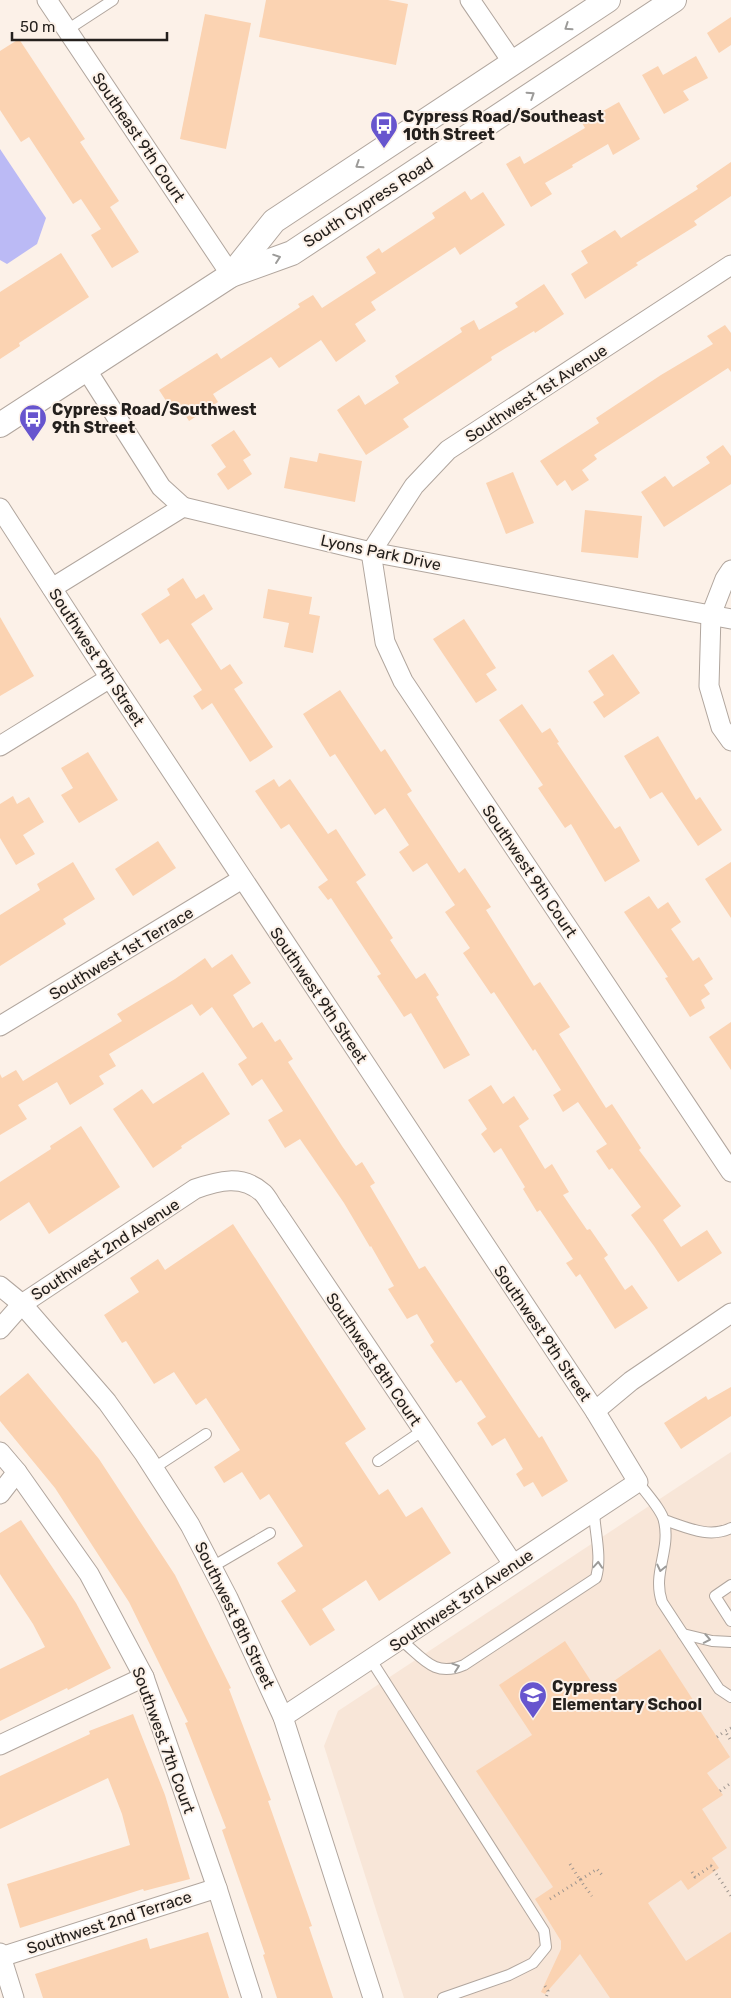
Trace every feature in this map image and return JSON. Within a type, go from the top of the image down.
[{"type":"street","name":"Southeast 9th Court","points":[[47,0],[230,274]]},
{"type":"street","points":[[470,0],[513,63]]},
{"type":"street","name":"South Cypress Road","points":[[230,274],[274,221],[608,0]]},
{"type":"street","name":"South Cypress Road","points":[[0,425],[230,274],[292,253],[674,0]]},
{"type":"street","name":"Southwest 1st Avenue","points":[[371,552],[414,486],[448,450],[731,265]]},
{"type":"street","points":[[52,588],[183,506],[161,487],[86,369]]},
{"type":"street","name":"Lyons Park Drive","points":[[183,506],[371,552],[731,619]]},
{"type":"street","name":"Southwest 9th Street","points":[[0,508],[242,879],[595,1411],[638,1482]]},
{"type":"street","name":"Southwest 9th Court","points":[[371,552],[384,642],[404,681],[731,1172]]},
{"type":"street","points":[[731,570],[725,579],[711,614],[709,686],[721,727],[731,741]]},
{"type":"street","points":[[0,746],[110,678]]},
{"type":"street","name":"Southwest 1st Terrace","points":[[0,1026],[242,879]]},
{"type":"street","name":"Southwest 2nd Avenue","points":[[0,1329],[22,1304],[195,1190],[219,1180]]},
{"type":"street","name":"Southwest 8th Court","points":[[219,1180],[243,1181],[263,1193],[513,1564]]},
{"type":"street","name":"Southwest 8th Street","points":[[0,1286],[22,1304],[107,1402],[154,1468],[190,1525],[283,1717],[373,1998]]},
{"type":"street","points":[[595,1411],[631,1381],[731,1313]]},
{"type":"street","name":"Southwest 7th Court","points":[[0,1452],[17,1472],[89,1574],[144,1677],[217,1888],[252,1998]]},
{"type":"street","points":[[0,1494],[17,1472]]},
{"type":"street","name":"Southwest 3rd Avenue","points":[[283,1717],[638,1482]]},
{"type":"street","points":[[0,1745],[144,1677]]},
{"type":"street","name":"Southwest 2nd Terrace","points":[[1,1955],[217,1888]]},
{"type":"street","points":[[1,1955],[14,1998]]},
{"type":"lane","points":[[67,30],[113,0]]},
{"type":"lane","points":[[378,1461],[422,1431]]},
{"type":"lane","points":[[154,1468],[206,1434]]},
{"type":"lane","points":[[638,1482],[664,1520],[666,1544],[658,1580],[658,1590],[662,1602],[720,1688],[731,1697]]},
{"type":"lane","points":[[401,1640],[436,1669],[451,1670],[464,1665],[596,1578],[600,1563],[594,1512]]},
{"type":"lane","points":[[664,1520],[708,1533],[722,1532],[731,1528]]},
{"type":"lane","points":[[212,1567],[270,1533]]},
{"type":"lane","points":[[731,1586],[715,1596],[731,1621]]},
{"type":"lane","points":[[683,1634],[712,1641],[731,1642]]},
{"type":"lane","points":[[371,1660],[544,1931],[546,1947],[533,1963],[509,1975],[443,1998]]},
{"type":"path","points":[[717,1737],[731,1728]]},
{"type":"path","points":[[725,1732],[731,1741]]},
{"type":"path","points":[[720,1791],[731,1783]]},
{"type":"path","points":[[570,1864],[592,1896]]},
{"type":"path","points":[[692,1872],[695,1877],[711,1866],[731,1896]]},
{"type":"path","points":[[550,1899],[597,1869],[602,1875]]},
{"type":"path","points":[[545,1986],[548,1991],[546,1998]]},
{"type":"shaded area","name":"Cypress Elementary School","points":[[731,1452],[731,1998],[404,1998],[324,1746],[338,1711]]},
{"type":"water","points":[[0,149],[46,218],[37,244],[7,264],[0,260]]},
{"type":"building","points":[[266,0],[388,0],[408,4],[396,65],[259,37]]},
{"type":"building","points":[[205,14],[251,23],[226,149],[180,139]]},
{"type":"building","points":[[731,17],[731,45],[719,53],[707,33]]},
{"type":"building","points":[[19,39],[85,139],[80,142],[119,201],[110,207],[139,252],[112,268],[91,235],[101,229],[81,199],[73,204],[29,137],[21,142],[0,110],[0,51]]},
{"type":"building","points":[[696,56],[708,78],[683,91],[689,100],[664,114],[642,75],[658,66],[663,75]]},
{"type":"building","points":[[619,102],[640,139],[613,155],[608,144],[572,165],[573,167],[545,183],[552,194],[531,207],[506,164],[520,156],[524,164],[585,128],[582,123]]},
{"type":"building","points":[[731,162],[731,196],[694,221],[697,225],[636,263],[638,265],[585,299],[571,274],[588,263],[581,251],[615,230],[621,238],[698,189],[696,186]]},
{"type":"building","points":[[465,191],[471,200],[483,192],[505,225],[460,255],[455,247],[371,302],[376,310],[355,324],[366,341],[336,362],[321,340],[279,368],[271,357],[213,394],[218,402],[189,421],[179,405],[172,410],[159,390],[217,353],[221,359],[300,307],[298,304],[313,295],[322,308],[376,273],[366,257],[379,248],[382,253],[435,218],[432,213]]},
{"type":"building","points":[[61,253],[89,297],[19,343],[20,346],[0,359],[0,292]]},
{"type":"building","points":[[544,284],[564,314],[535,333],[534,331],[491,357],[492,360],[403,419],[409,427],[366,455],[337,410],[359,395],[365,405],[399,383],[395,376],[462,332],[460,328],[474,320],[479,330],[518,307],[515,303]]},
{"type":"building","points":[[725,325],[731,333],[731,372],[728,368],[594,455],[597,459],[582,470],[589,480],[572,491],[565,480],[557,486],[540,461],[599,423],[596,418],[661,375],[713,344],[707,336]]},
{"type":"building","points":[[234,430],[251,455],[243,460],[252,474],[228,490],[217,474],[226,467],[211,445]]},
{"type":"building","points":[[723,445],[731,456],[731,484],[664,527],[641,492],[665,476],[673,487],[710,463],[706,457]]},
{"type":"building","points":[[319,453],[362,461],[355,502],[284,488],[290,457],[317,462]]},
{"type":"building","points":[[513,472],[534,523],[506,534],[486,483]]},
{"type":"building","points":[[585,510],[642,516],[638,558],[581,552]]},
{"type":"building","points":[[183,578],[196,599],[204,594],[213,609],[191,624],[221,670],[230,664],[243,683],[234,689],[273,747],[250,762],[212,703],[202,710],[193,696],[202,690],[168,639],[160,644],[141,614],[170,595],[167,589]]},
{"type":"building","points":[[268,589],[312,597],[309,614],[320,616],[313,653],[284,647],[289,623],[263,618]]},
{"type":"building","points":[[0,617],[34,676],[0,696]]},
{"type":"building","points":[[464,619],[496,668],[486,674],[497,690],[476,703],[433,639]]},
{"type":"building","points":[[613,654],[640,693],[604,718],[593,702],[604,695],[588,671]]},
{"type":"building","points":[[340,690],[381,752],[385,749],[412,791],[407,794],[459,873],[465,868],[491,907],[486,910],[534,986],[540,982],[570,1027],[559,1034],[606,1108],[612,1104],[641,1148],[639,1150],[681,1206],[663,1220],[681,1247],[707,1230],[722,1253],[678,1282],[631,1215],[641,1207],[612,1168],[609,1170],[596,1151],[607,1144],[578,1102],[563,1112],[553,1095],[561,1090],[535,1049],[533,1051],[494,992],[491,994],[463,953],[470,948],[445,912],[455,905],[427,863],[413,872],[399,852],[409,845],[385,808],[375,815],[335,754],[330,757],[303,714]]},
{"type":"building","points":[[522,704],[542,733],[550,728],[559,742],[557,743],[615,829],[620,826],[640,861],[605,882],[571,824],[565,828],[538,788],[543,785],[499,720]]},
{"type":"building","points":[[658,736],[696,800],[700,797],[722,830],[698,846],[662,792],[650,799],[624,756]]},
{"type":"building","points":[[88,752],[118,800],[79,823],[61,795],[73,788],[61,768]]},
{"type":"building","points":[[274,779],[279,787],[290,779],[328,834],[336,829],[366,875],[356,882],[393,938],[390,940],[416,979],[425,973],[439,995],[436,997],[470,1055],[444,1069],[411,1013],[404,1017],[377,976],[381,974],[331,898],[328,900],[318,887],[328,880],[289,824],[281,829],[255,791]]},
{"type":"building","points":[[13,796],[17,804],[29,797],[44,822],[23,835],[35,854],[16,865],[0,838],[0,804]]},
{"type":"building","points":[[158,841],[176,868],[133,896],[115,869]]},
{"type":"building","points":[[73,862],[95,899],[63,919],[66,924],[0,966],[0,915],[40,890],[37,884]]},
{"type":"building","points":[[731,862],[731,918],[705,879]]},
{"type":"building","points":[[649,896],[658,909],[668,902],[681,922],[671,929],[693,961],[699,957],[713,979],[704,985],[710,994],[701,1000],[705,1008],[690,1017],[665,978],[668,977],[624,912]]},
{"type":"building","points":[[232,954],[251,983],[233,995],[253,1028],[262,1022],[275,1042],[280,1039],[293,1059],[288,1062],[342,1146],[356,1166],[362,1162],[375,1183],[370,1186],[419,1269],[425,1266],[539,1438],[542,1436],[568,1481],[542,1497],[533,1482],[524,1487],[516,1474],[523,1469],[505,1438],[492,1446],[477,1423],[486,1417],[461,1380],[456,1383],[430,1345],[434,1342],[417,1314],[407,1319],[388,1289],[394,1286],[371,1246],[300,1139],[285,1148],[268,1120],[283,1111],[262,1079],[252,1086],[238,1064],[247,1058],[212,1007],[200,1016],[192,1004],[109,1054],[116,1066],[99,1076],[104,1084],[70,1105],[57,1082],[18,1105],[27,1119],[0,1135],[0,1074],[2,1078],[16,1070],[23,1081],[122,1021],[117,1014],[175,979],[205,958],[212,968]]},
{"type":"building","points":[[731,1022],[731,1070],[709,1037]]},
{"type":"building","points":[[203,1072],[230,1114],[181,1146],[182,1148],[153,1168],[113,1109],[142,1089],[153,1104]]},
{"type":"building","points":[[491,1085],[503,1104],[514,1096],[529,1119],[519,1126],[545,1169],[552,1164],[569,1192],[563,1195],[587,1230],[590,1229],[608,1255],[604,1258],[625,1290],[632,1285],[648,1308],[615,1329],[580,1274],[576,1277],[566,1263],[573,1259],[540,1210],[537,1212],[523,1189],[525,1187],[501,1148],[494,1153],[481,1134],[487,1129],[468,1100]]},
{"type":"building","points":[[81,1126],[120,1187],[49,1234],[29,1202],[0,1221],[0,1182],[51,1149],[50,1146]]},
{"type":"building","points":[[233,1224],[366,1429],[345,1443],[379,1495],[388,1489],[406,1517],[422,1507],[451,1553],[379,1601],[366,1580],[322,1609],[335,1630],[310,1646],[281,1601],[296,1591],[277,1563],[303,1546],[269,1494],[260,1500],[242,1472],[224,1483],[214,1467],[240,1450],[206,1398],[196,1405],[174,1372],[154,1384],[126,1341],[122,1343],[104,1315],[139,1292],[130,1278],[158,1259],[165,1270]]},
{"type":"building","points":[[28,1373],[99,1459],[175,1575],[231,1688],[229,1689],[271,1800],[268,1801],[312,1926],[309,1927],[333,1998],[277,1998],[263,1955],[265,1954],[222,1830],[226,1828],[185,1723],[188,1722],[129,1602],[55,1488],[0,1421],[0,1396]]},
{"type":"building","points":[[731,1387],[731,1416],[681,1449],[664,1423],[706,1396],[708,1400]]},
{"type":"building","points":[[21,1520],[76,1603],[111,1668],[0,1721],[0,1669],[45,1647],[33,1624],[0,1574],[0,1533]]},
{"type":"building","points":[[565,1641],[598,1692],[660,1649],[730,1757],[707,1773],[723,1795],[702,1809],[727,1848],[712,1858],[719,1868],[688,1890],[681,1880],[648,1903],[686,1961],[731,1932],[731,1998],[610,1998],[580,1954],[545,1994],[541,1992],[561,1949],[561,1941],[535,1899],[553,1887],[476,1771],[532,1735],[499,1685]]},
{"type":"building","points":[[133,1714],[165,1795],[190,1879],[144,1891],[143,1889],[20,1928],[7,1884],[130,1845],[122,1814],[108,1778],[0,1829],[0,1776],[90,1734],[89,1731]]},
{"type":"building","points":[[208,1932],[229,1998],[43,1998],[35,1974],[147,1938],[150,1949]]},
{"type":"place","name":"Cypress Road/Southeast 10th Street","points":[[384,149]]},
{"type":"place","name":"Cypress Road/Southwest 9th Street","points":[[33,442]]},
{"type":"place","name":"Cypress Elementary School","points":[[533,1719]]}]
